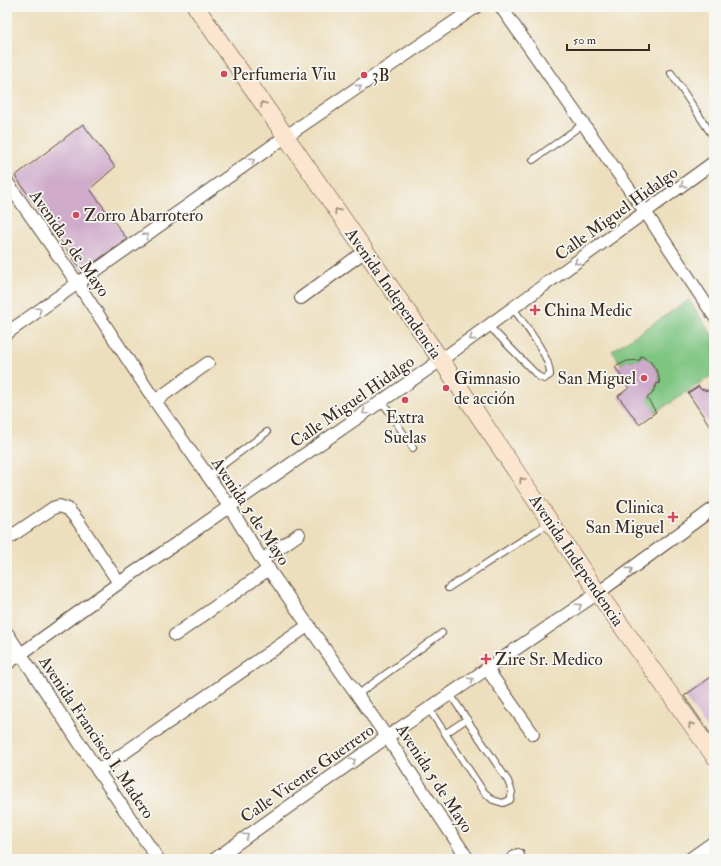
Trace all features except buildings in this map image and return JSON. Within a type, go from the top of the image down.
[{"type":"main road","name":"Avenida Independencia","points":[[196,7],[441,360],[598,593],[714,756]]},
{"type":"street","points":[[7,333],[286,137],[476,7]]},
{"type":"street","points":[[501,7],[646,212],[714,316]]},
{"type":"street","name":"Calle Miguel Hidalgo","points":[[7,664],[119,582],[489,326],[714,162]]},
{"type":"street","name":"Avenida 5 de Mayo","points":[[7,182],[78,284],[155,401],[229,506],[265,564],[387,737],[468,859]]},
{"type":"street","points":[[302,298],[364,251]]},
{"type":"street","points":[[155,401],[208,363]]},
{"type":"street","points":[[7,539],[53,508],[59,506],[68,509],[78,521],[119,582]]},
{"type":"street","name":"Calle Vicente Guerrero","points":[[215,859],[428,708],[598,593],[714,508]]},
{"type":"street","points":[[175,635],[265,564],[299,534]]},
{"type":"street","points":[[98,771],[309,626]]},
{"type":"street","name":"Avenida Francisco I. Madero","points":[[7,633],[158,859]]},
{"type":"street","points":[[487,669],[533,734]]},
{"type":"street","points":[[690,859],[714,842]]},
{"type":"lane","points":[[671,73],[714,138]]},
{"type":"lane","points":[[533,160],[583,124]]},
{"type":"lane","points":[[489,326],[538,376],[544,379],[550,375],[550,368],[546,357],[513,308]]},
{"type":"lane","points":[[382,401],[413,448]]},
{"type":"lane","points":[[208,476],[267,432]]},
{"type":"lane","points":[[448,588],[551,522]]},
{"type":"lane","points":[[358,695],[442,633]]},
{"type":"lane","points":[[428,708],[483,791],[493,800],[503,803],[510,800],[512,792],[508,781],[450,694]]},
{"type":"lane","points":[[446,733],[467,719]]},
{"type":"green space","points":[[689,300],[714,338],[714,374],[656,412],[646,399],[652,394],[656,383],[660,383],[655,367],[641,356],[640,360],[627,361],[621,364],[612,351]]},
{"type":"place","name":"Perfumeria Viu","points":[[224,74]]},
{"type":"place","name":"3B","points":[[364,75]]},
{"type":"place","name":"Zorro Abarrotero","points":[[76,215]]},
{"type":"place","name":"China Medic","points":[[535,310]]},
{"type":"place","name":"San Miguel","points":[[644,378]]},
{"type":"place","name":"Gimnasio de acción","points":[[446,388]]},
{"type":"place","name":"Extra Suelas","points":[[405,400]]},
{"type":"place","name":"Clinica San Miguel","points":[[673,517]]},
{"type":"place","name":"Zire Sr. Medico","points":[[486,659]]}]
